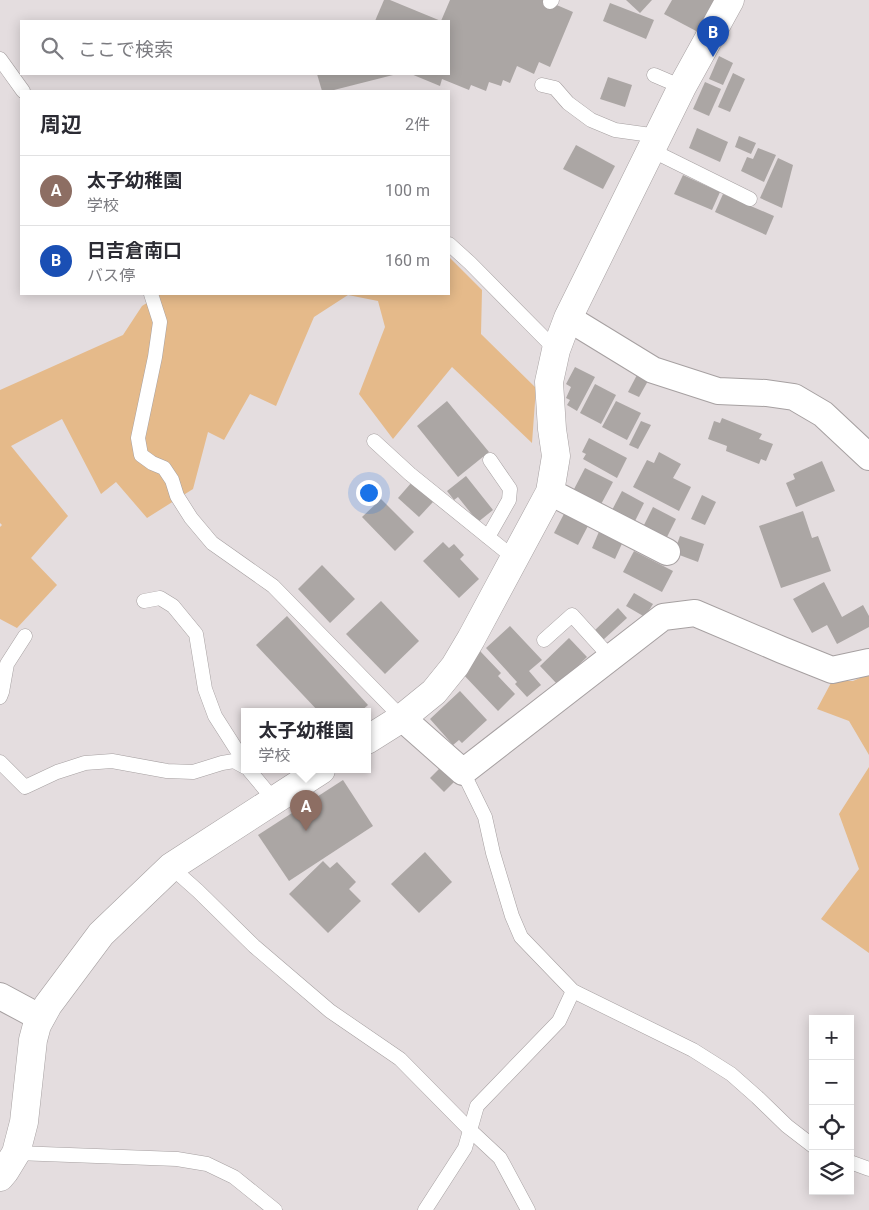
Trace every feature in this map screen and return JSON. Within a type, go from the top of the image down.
[{"type":"street","points":[[371,737],[402,718],[434,692],[455,666],[550,492],[556,456],[549,382],[556,350],[568,318],[682,88],[730,0]]},
{"type":"street","points":[[568,318],[652,370],[718,391],[766,393],[794,397],[823,414],[869,457]]},
{"type":"street","points":[[550,492],[667,552]]},
{"type":"street","points":[[402,718],[463,772],[663,617],[695,613],[832,670],[869,662]]},
{"type":"street","points":[[0,1177],[16,1153],[24,1122],[33,1040],[37,1025],[48,1005],[101,934],[171,867],[316,773]]},
{"type":"street","points":[[0,996],[41,1018]]},
{"type":"lane","points":[[0,59],[22,90]]},
{"type":"lane","points":[[654,75],[682,88]]},
{"type":"lane","points":[[542,85],[555,88],[568,103],[591,120],[655,143],[750,199]]},
{"type":"lane","points":[[450,245],[556,350]]},
{"type":"lane","points":[[151,295],[160,322],[155,357],[138,438],[141,455],[164,468],[172,480],[177,496],[191,518],[212,543],[273,586],[402,718]]},
{"type":"lane","points":[[374,441],[410,474],[514,558]]},
{"type":"lane","points":[[488,537],[509,500],[510,489],[490,460]]},
{"type":"lane","points":[[144,601],[160,598],[173,606],[196,634],[205,689],[215,716],[241,757]]},
{"type":"lane","points":[[544,640],[572,615],[611,658]]},
{"type":"lane","points":[[0,697],[7,664],[25,636]]},
{"type":"lane","points":[[0,762],[25,787],[57,772],[85,763],[112,761],[167,771],[193,772],[234,761],[241,765]]},
{"type":"lane","points":[[463,772],[485,817],[493,854],[512,916],[521,937],[573,991],[693,1050],[731,1074],[787,1126],[809,1143]]},
{"type":"lane","points":[[252,773],[274,800]]},
{"type":"lane","points":[[171,867],[254,946],[330,1012],[400,1060],[500,1158],[528,1210]]},
{"type":"lane","points":[[425,1210],[465,1148],[477,1106],[559,1021],[573,991]]},
{"type":"lane","points":[[16,1153],[177,1159],[207,1164],[234,1177],[276,1210]]},
{"type":"lane","points":[[854,1163],[869,1169]]},
{"type":"shaded area","points":[[450,258],[482,290],[481,334],[536,388],[532,443],[452,367],[393,439],[359,394],[385,327],[378,301],[348,295],[450,295]]},
{"type":"shaded area","points":[[159,295],[348,295],[314,317],[276,406],[250,394],[224,440],[208,432],[193,489],[147,518],[116,482],[101,494],[62,419],[11,446],[68,516],[31,558],[57,585],[17,628],[0,619],[0,527],[2,525],[0,523],[0,390],[123,335],[142,306]]},
{"type":"shaded area","points":[[869,674],[869,755],[849,721],[817,709],[832,681],[853,681]]},
{"type":"shaded area","points":[[869,767],[869,953],[821,919],[859,869],[839,814]]},
{"type":"building","points":[[384,0],[390,0],[439,20],[375,20]]},
{"type":"building","points":[[450,0],[545,0],[573,12],[550,67],[539,62],[534,74],[517,66],[510,83],[503,80],[501,86],[489,82],[486,91],[471,85],[469,90],[442,79],[440,86],[413,75],[450,75],[450,20],[441,20]]},
{"type":"building","points":[[626,0],[652,0],[640,13]]},
{"type":"building","points":[[672,0],[715,0],[698,32],[664,14]]},
{"type":"building","points":[[610,3],[654,20],[646,39],[603,21]]},
{"type":"building","points":[[719,56],[733,63],[723,85],[709,79]]},
{"type":"building","points":[[733,73],[745,79],[730,112],[718,107]]},
{"type":"building","points":[[317,75],[393,75],[334,90],[322,90]]},
{"type":"building","points":[[608,77],[632,85],[625,107],[600,99]]},
{"type":"building","points":[[705,82],[721,89],[709,116],[693,109]]},
{"type":"building","points":[[697,128],[728,142],[720,162],[689,148]]},
{"type":"building","points":[[739,136],[756,143],[751,154],[735,147]]},
{"type":"building","points":[[576,145],[615,166],[603,189],[563,169]]},
{"type":"building","points":[[758,148],[776,155],[764,182],[741,171],[747,157],[753,159]]},
{"type":"building","points":[[778,158],[793,165],[782,208],[760,198]]},
{"type":"building","points":[[683,175],[720,192],[712,210],[674,194]]},
{"type":"building","points":[[723,194],[774,216],[766,235],[715,212]]},
{"type":"building","points":[[575,367],[595,377],[577,411],[567,405],[570,400],[566,398],[571,387],[566,384]]},
{"type":"building","points":[[638,373],[649,379],[639,397],[628,392]]},
{"type":"building","points":[[595,384],[616,395],[601,424],[580,413]]},
{"type":"building","points":[[447,401],[489,452],[458,477],[417,426]]},
{"type":"building","points":[[616,401],[641,413],[627,440],[602,427]]},
{"type":"building","points":[[722,418],[762,434],[759,439],[773,444],[766,461],[761,459],[759,464],[726,451],[727,446],[708,439],[714,421],[720,423]]},
{"type":"building","points":[[641,421],[651,425],[638,449],[629,445]]},
{"type":"building","points":[[589,438],[627,458],[617,478],[583,459],[586,454],[582,452]]},
{"type":"building","points":[[659,452],[681,464],[673,478],[691,487],[679,511],[633,487],[647,460],[654,463]]},
{"type":"building","points":[[822,461],[835,491],[796,507],[786,483],[795,479],[793,474]]},
{"type":"building","points":[[585,468],[613,482],[599,508],[572,493]]},
{"type":"building","points":[[466,476],[493,510],[478,522],[458,497],[454,500],[447,491]]},
{"type":"building","points":[[412,482],[433,502],[419,517],[398,498]]},
{"type":"building","points":[[622,491],[644,503],[634,523],[611,512]]},
{"type":"building","points":[[702,495],[716,502],[705,525],[691,519]]},
{"type":"building","points":[[381,499],[414,532],[395,551],[362,517]]},
{"type":"building","points":[[653,507],[676,519],[665,541],[642,529]]},
{"type":"building","points":[[566,510],[590,522],[578,545],[554,533]]},
{"type":"building","points":[[803,511],[812,538],[818,536],[831,571],[781,588],[759,526]]},
{"type":"building","points":[[601,527],[625,537],[615,559],[592,548]]},
{"type":"building","points":[[680,536],[704,544],[698,562],[674,553]]},
{"type":"building","points":[[443,542],[449,548],[454,544],[464,555],[460,559],[479,579],[459,598],[423,561]]},
{"type":"building","points":[[634,551],[673,571],[662,592],[623,572]]},
{"type":"building","points":[[322,565],[355,599],[330,623],[298,589]]},
{"type":"building","points":[[824,582],[842,617],[863,605],[869,616],[869,627],[837,644],[827,625],[812,633],[793,599]]},
{"type":"building","points":[[634,593],[653,604],[645,617],[626,606]]},
{"type":"building","points":[[381,601],[419,641],[385,674],[346,634]]},
{"type":"building","points":[[618,608],[627,618],[603,640],[594,631]]},
{"type":"building","points":[[287,616],[368,705],[365,708],[315,708],[256,645]]},
{"type":"building","points":[[510,626],[542,660],[529,671],[541,685],[527,697],[515,684],[517,682],[486,648]]},
{"type":"building","points":[[569,638],[587,657],[558,685],[540,666]]},
{"type":"building","points":[[480,651],[501,673],[498,676],[515,694],[498,711],[460,671]]},
{"type":"building","points":[[460,691],[487,720],[462,743],[459,740],[453,745],[430,719]]},
{"type":"building","points":[[443,765],[457,779],[444,792],[430,778]]},
{"type":"building","points":[[343,780],[373,826],[289,881],[258,835]]},
{"type":"building","points":[[425,852],[452,882],[419,913],[391,884]]},
{"type":"building","points":[[323,861],[330,868],[337,862],[356,882],[349,889],[361,901],[328,933],[289,894]]},
{"type":"place","name":"日吉倉南口","points":[[713,57]]},
{"type":"place","name":"太子幼稚園","points":[[306,831]]}]
